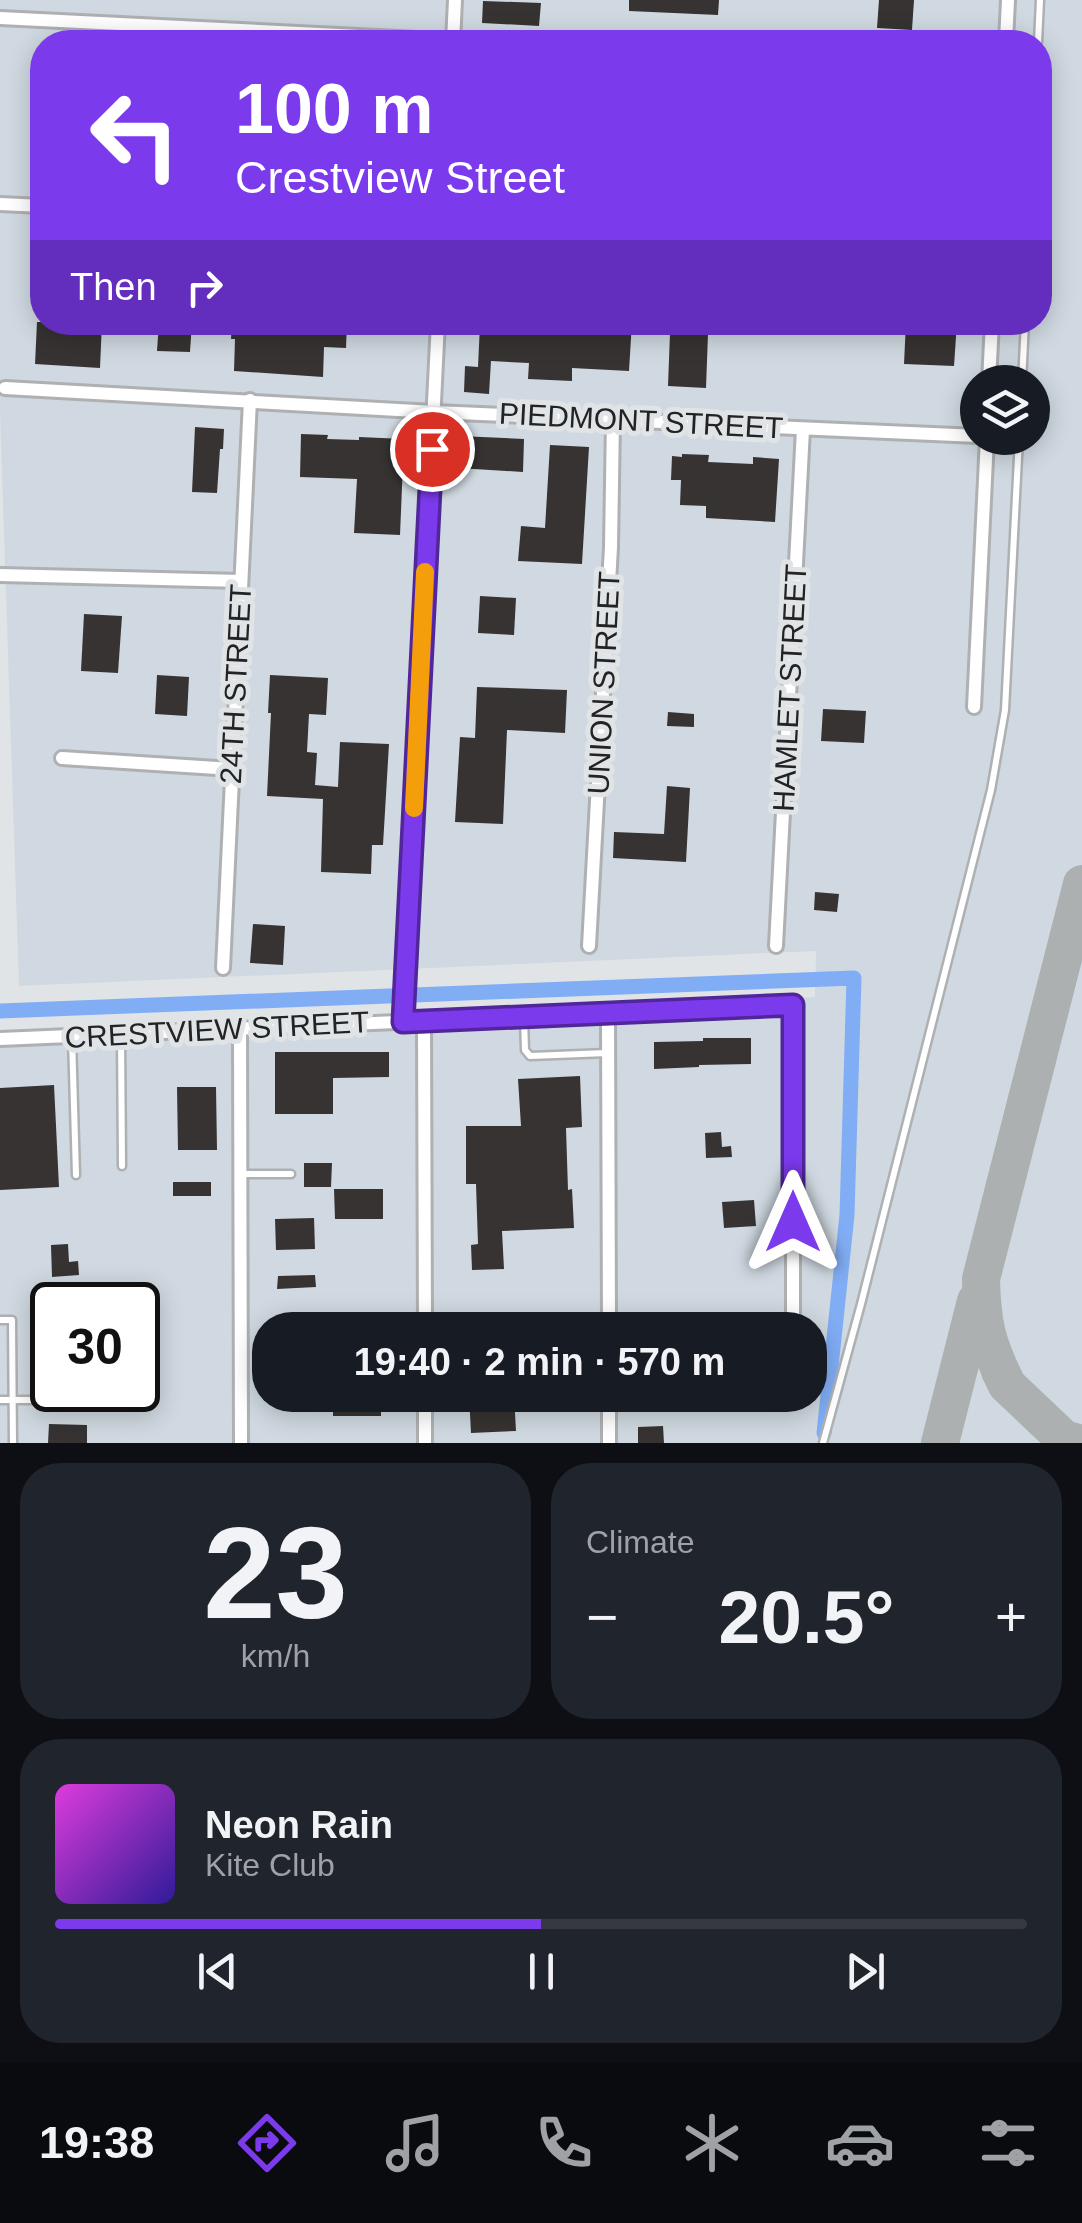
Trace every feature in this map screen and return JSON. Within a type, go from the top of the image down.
[{"type":"street","points":[[454,30],[455,0]]},
{"type":"street","points":[[1007,30],[1008,0]]},
{"type":"street","points":[[0,18],[226,30]]},
{"type":"street","points":[[0,204],[30,205]]},
{"type":"street","points":[[404,1015],[437,335]]},
{"type":"street","points":[[990,365],[991,335]]},
{"type":"street","name":"PIEDMONT STREET","points":[[5,388],[960,435]]},
{"type":"street","name":"24TH STREET","points":[[223,968],[250,400]]},
{"type":"street","name":"UNION STREET","points":[[589,946],[611,548],[613,418]]},
{"type":"street","name":"HAMLET STREET","points":[[776,946],[803,429]]},
{"type":"street","points":[[974,707],[986,455]]},
{"type":"street","points":[[0,575],[240,582]]},
{"type":"street","points":[[62,758],[232,769]]},
{"type":"street","name":"CRESTVIEW STREET","points":[[0,1040],[240,1029],[404,1015],[424,1021],[793,1005],[793,1312]]},
{"type":"street","points":[[608,1014],[609,1312]]},
{"type":"street","points":[[424,1021],[425,1312]]},
{"type":"street","points":[[240,1029],[248,1066],[240,1174],[241,1443]]},
{"type":"street","points":[[425,1412],[426,1443]]},
{"type":"street","points":[[609,1412],[609,1443]]},
{"type":"lane","points":[[1039,30],[1040,0]]},
{"type":"lane","points":[[1023,365],[1024,335]]},
{"type":"lane","points":[[823,1443],[991,790],[1006,710],[1018,455]]},
{"type":"lane","points":[[524,1017],[525,1050],[530,1056],[608,1053]]},
{"type":"lane","points":[[121,1034],[122,1166]]},
{"type":"lane","points":[[72,1036],[76,1175]]},
{"type":"lane","points":[[240,1174],[291,1174]]},
{"type":"lane","points":[[0,1320],[12,1320],[13,1443]]},
{"type":"lane","points":[[0,1400],[30,1400]]},
{"type":"shaded area","points":[[0,0],[1082,0],[1082,1443],[0,1443],[0,1031],[815,997],[816,951],[19,986],[0,412]]},
{"type":"building","points":[[629,0],[719,0],[718,15],[629,11]]},
{"type":"building","points":[[879,0],[914,0],[912,30],[877,28]]},
{"type":"building","points":[[483,1],[541,3],[539,26],[482,23]]},
{"type":"building","points":[[36,335],[101,335],[100,368],[35,364]]},
{"type":"building","points":[[158,335],[191,335],[190,352],[157,351]]},
{"type":"building","points":[[231,335],[346,335],[346,348],[324,347],[323,377],[234,371],[235,339]]},
{"type":"building","points":[[479,335],[631,335],[629,371],[572,368],[572,381],[528,379],[529,363],[491,361],[489,394],[464,392],[465,366],[478,367]]},
{"type":"building","points":[[670,335],[708,335],[706,388],[668,386]]},
{"type":"building","points":[[905,335],[956,335],[954,366],[904,364]]},
{"type":"building","points":[[195,427],[224,429],[217,493],[192,492]]},
{"type":"building","points":[[301,434],[328,435],[327,439],[404,439],[400,535],[354,533],[357,479],[300,477]]},
{"type":"building","points":[[459,436],[524,439],[523,472],[458,468]]},
{"type":"building","points":[[550,445],[589,447],[582,564],[518,561],[521,526],[545,528]]},
{"type":"building","points":[[709,455],[708,462],[753,464],[753,457],[779,459],[775,522],[706,518],[706,506],[680,505],[681,480],[671,480],[672,456]]},
{"type":"building","points":[[480,596],[516,598],[514,635],[478,633]]},
{"type":"building","points":[[84,614],[122,616],[118,673],[81,671]]},
{"type":"building","points":[[157,675],[189,677],[187,716],[155,714]]},
{"type":"building","points":[[270,675],[328,678],[326,715],[309,714],[307,752],[317,753],[315,785],[338,787],[340,742],[389,744],[383,845],[372,845],[371,874],[321,872],[323,799],[267,796]]},
{"type":"building","points":[[477,687],[567,690],[565,733],[507,730],[503,824],[455,822],[460,737],[475,738]]},
{"type":"building","points":[[823,709],[866,711],[864,743],[821,741]]},
{"type":"building","points":[[668,712],[694,714],[694,727],[667,726]]},
{"type":"building","points":[[667,786],[690,788],[686,862],[613,858],[614,832],[664,834]]},
{"type":"building","points":[[815,892],[839,894],[837,912],[814,910]]},
{"type":"building","points":[[253,924],[285,926],[283,965],[250,963]]},
{"type":"building","points":[[751,1038],[751,1064],[654,1069],[654,1042]]},
{"type":"building","points":[[275,1052],[389,1052],[389,1077],[333,1078],[333,1114],[275,1114]]},
{"type":"building","points":[[580,1076],[582,1127],[566,1128],[574,1228],[502,1231],[504,1269],[472,1270],[471,1245],[478,1244],[476,1184],[466,1184],[466,1126],[521,1126],[518,1079]]},
{"type":"building","points":[[54,1085],[59,1187],[0,1190],[0,1088]]},
{"type":"building","points":[[177,1087],[216,1087],[217,1150],[178,1150]]},
{"type":"building","points":[[721,1132],[722,1147],[731,1146],[732,1157],[706,1158],[705,1133]]},
{"type":"building","points":[[304,1163],[332,1163],[331,1187],[304,1187]]},
{"type":"building","points":[[173,1182],[211,1182],[211,1196],[173,1196]]},
{"type":"building","points":[[334,1189],[383,1189],[383,1219],[335,1219]]},
{"type":"building","points":[[754,1200],[756,1226],[724,1228],[722,1202]]},
{"type":"building","points":[[314,1218],[315,1249],[276,1250],[275,1219]]},
{"type":"building","points":[[68,1244],[69,1262],[78,1261],[79,1275],[52,1277],[51,1245]]},
{"type":"building","points":[[315,1275],[316,1287],[277,1289],[278,1276]]},
{"type":"building","points":[[333,1412],[381,1412],[381,1416],[333,1416]]},
{"type":"building","points":[[470,1412],[515,1412],[516,1431],[471,1433]]},
{"type":"building","points":[[49,1424],[87,1425],[87,1443],[48,1443]]},
{"type":"building","points":[[663,1426],[664,1443],[638,1443],[638,1427]]},
{"type":"waterway","points":[[0,1011],[854,978],[847,1215],[824,1433]]},
{"type":"taxiway","points":[[1007,1385],[987,1334],[981,1279],[1082,884]]},
{"type":"taxiway","points":[[940,1443],[976,1301]]},
{"type":"taxiway","points":[[1000,1371],[1007,1385],[1064,1439],[1079,1443]]},
{"type":"slow traffic","points":[[414,808],[425,572]]},
{"type":"route","points":[[432,449],[403,1022],[793,1005],[793,1222]]}]
